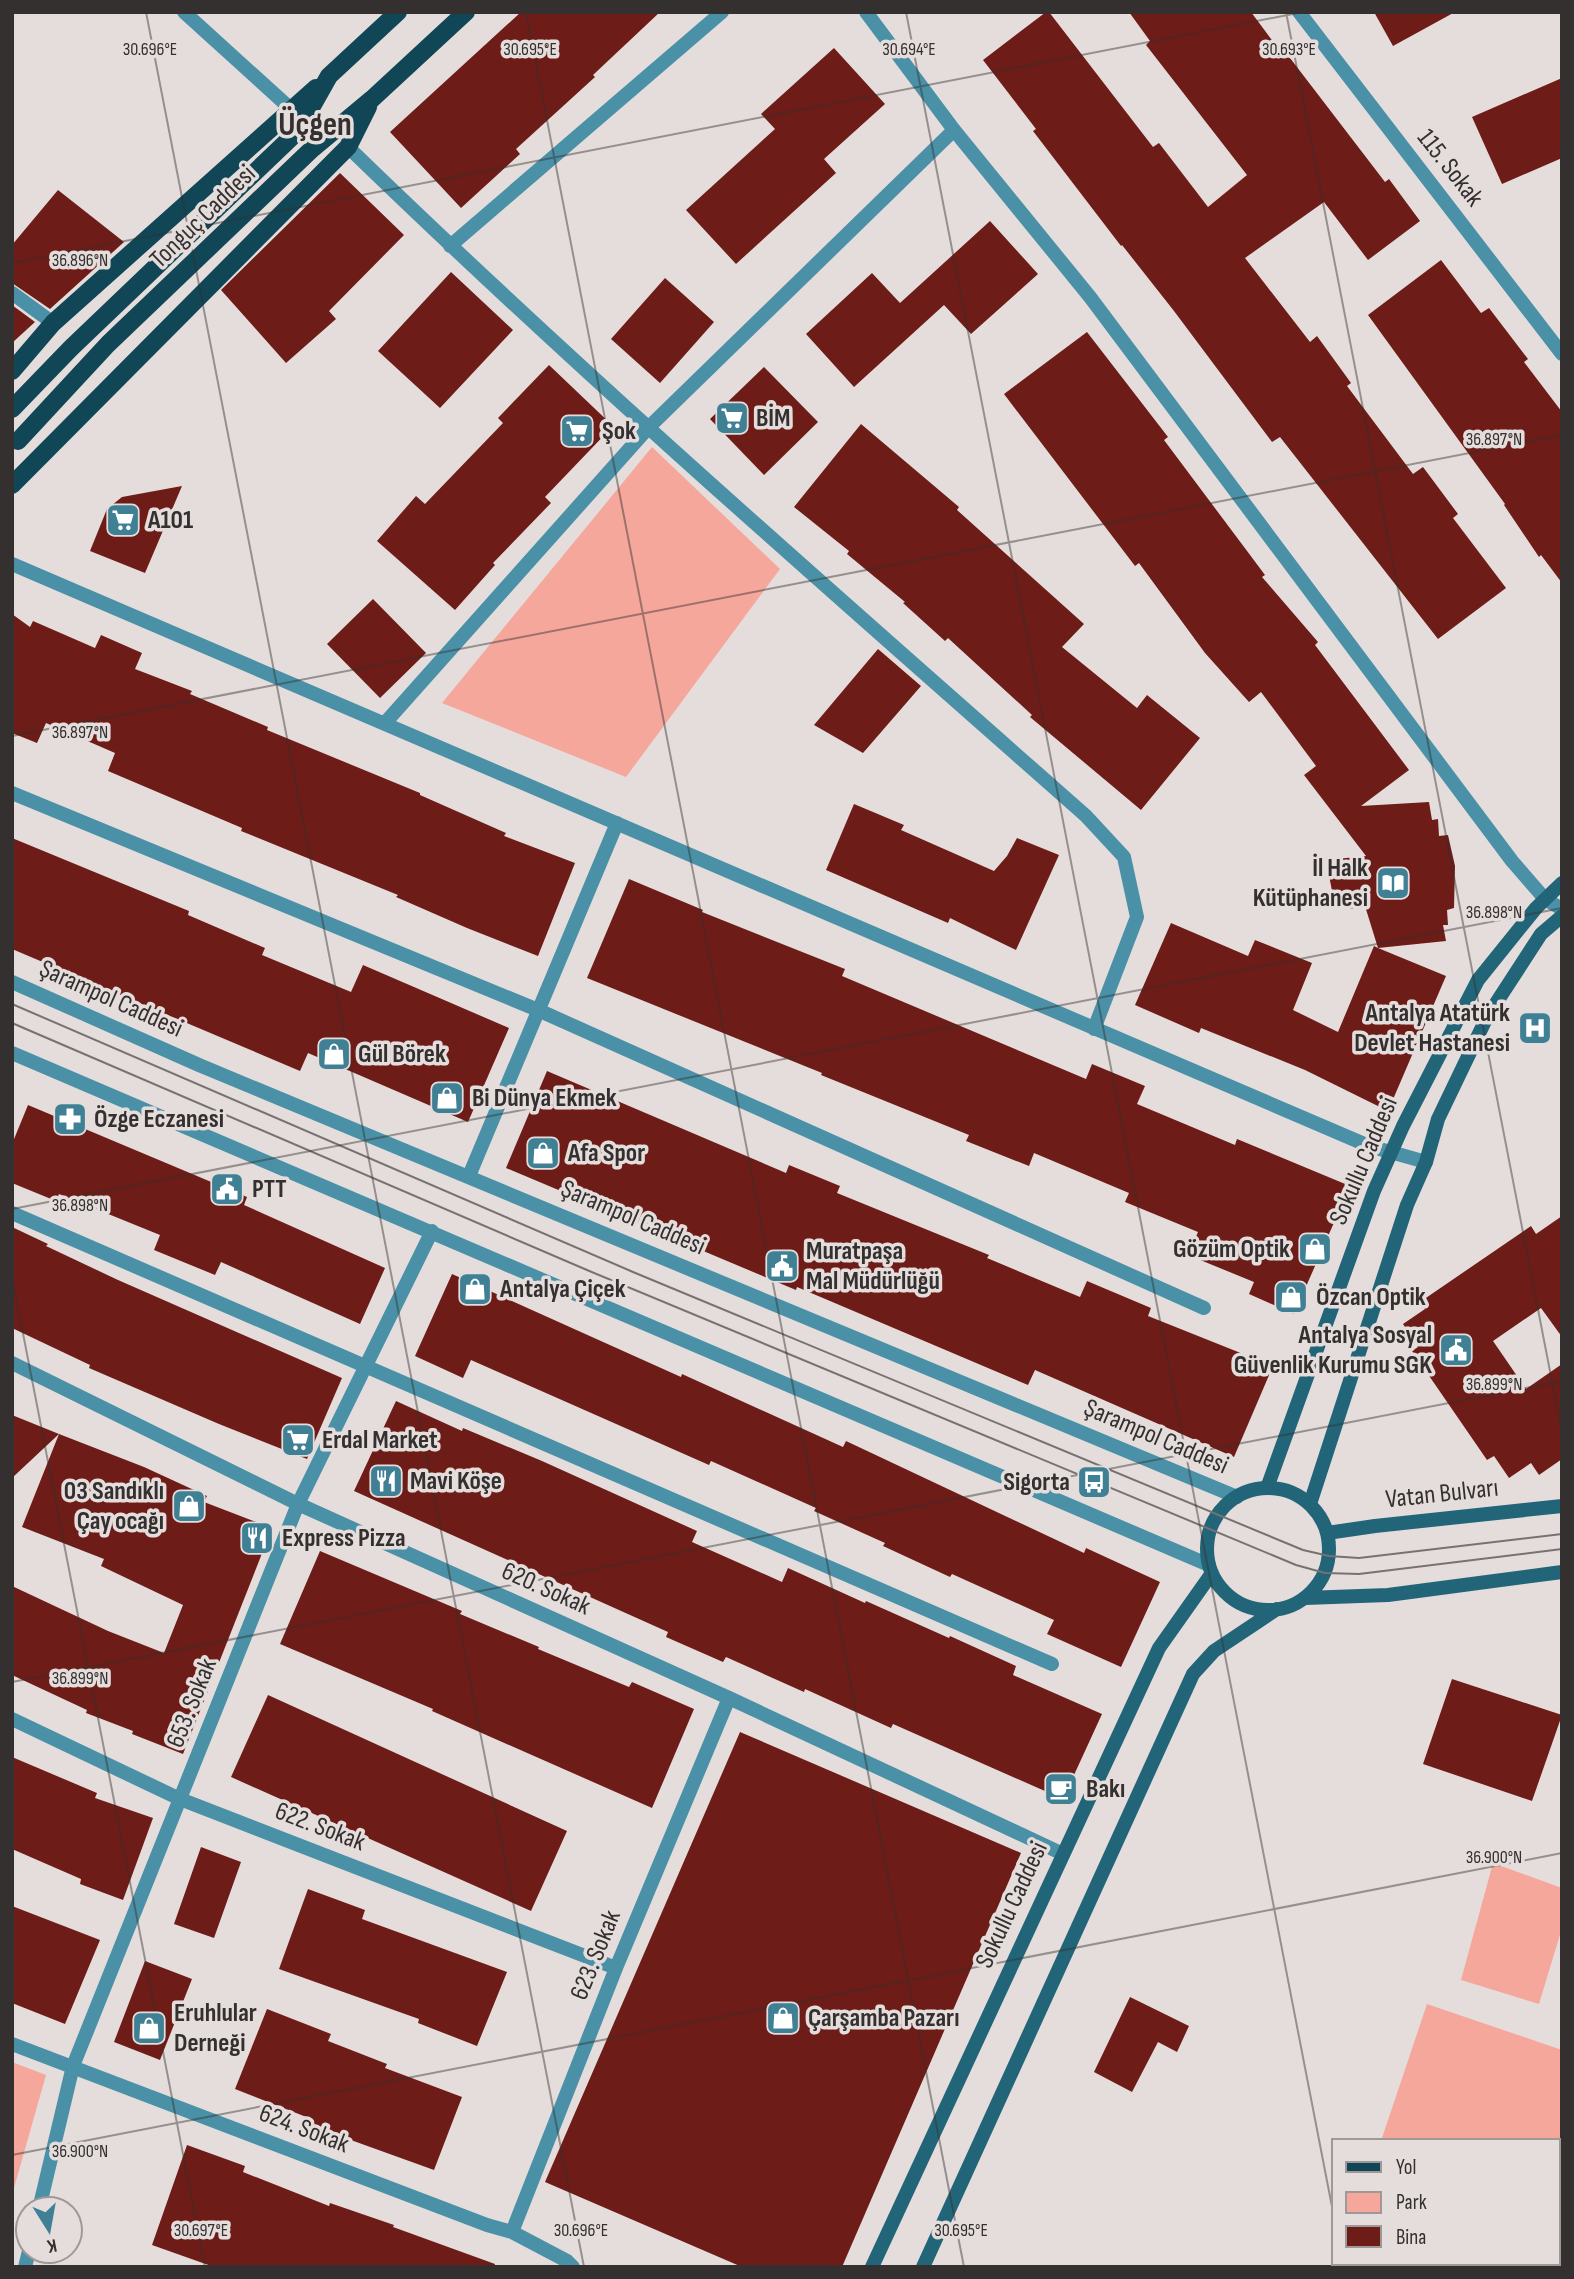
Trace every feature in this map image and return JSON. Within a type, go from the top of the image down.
[{"type":"main road","name":"Tonguç Caddesi","points":[[12,409],[71,348],[298,131],[329,76],[398,12]]},
{"type":"main road","name":"Tonguç Caddesi","points":[[18,441],[108,344],[312,149],[372,99],[466,12]]},
{"type":"main road","points":[[12,371],[52,323],[329,76]]},
{"type":"main road","points":[[16,479],[348,147],[372,99]]},
{"type":"main road","name":"Sokullu Caddesi","points":[[1267,1488],[1374,1191],[1391,1152],[1478,980],[1536,908],[1562,883]]},
{"type":"main road","name":"Sokullu Caddesi","points":[[1310,1504],[1406,1205],[1426,1161],[1438,1119],[1487,1017],[1541,934],[1562,916]]},
{"type":"main road","points":[[1277,1609],[1258,1609],[1239,1602],[1223,1590],[1211,1569],[1207,1547],[1214,1522],[1227,1505],[1237,1497],[1256,1489],[1282,1490],[1297,1495],[1310,1504],[1321,1517],[1327,1533],[1329,1556],[1325,1573],[1305,1598]]},
{"type":"main road","name":"Vatan Bulvarı","points":[[1327,1533],[1562,1506]]},
{"type":"main road","name":"Sokullu Caddesi","points":[[872,2267],[1159,1648],[1211,1569]]},
{"type":"main road","points":[[923,2267],[1193,1674],[1214,1651],[1277,1609],[1305,1598],[1388,1595],[1562,1572]]},
{"type":"street","points":[[184,12],[292,110]]},
{"type":"street","points":[[450,246],[722,12]]},
{"type":"street","points":[[866,12],[954,130],[1090,297],[1512,861],[1545,899],[1562,909]]},
{"type":"street","name":"115. Sokak","points":[[1299,12],[1562,354]]},
{"type":"street","points":[[385,723],[648,428],[954,130]]},
{"type":"street","points":[[348,147],[450,246],[648,428],[1086,816],[1124,857],[1137,916],[1094,1029]]},
{"type":"street","points":[[12,293],[52,323]]},
{"type":"street","points":[[12,565],[1369,1146],[1426,1161]]},
{"type":"street","points":[[12,793],[538,1010],[1204,1308]]},
{"type":"street","points":[[469,1176],[617,823]]},
{"type":"street","name":"Şarampol Caddesi","points":[[12,982],[198,1065],[1237,1497]]},
{"type":"street","points":[[12,1053],[432,1231],[1211,1569]]},
{"type":"street","points":[[12,1213],[1052,1664]]},
{"type":"street","name":"653. Sokak","points":[[42,2195],[73,2066],[298,1504],[432,1231]]},
{"type":"street","name":"620. Sokak","points":[[12,1363],[298,1504],[729,1698],[1063,1854]]},
{"type":"street","name":"623. Sokak","points":[[512,2232],[616,1968],[729,1698]]},
{"type":"street","name":"622. Sokak","points":[[12,1718],[180,1798],[616,1968]]},
{"type":"street","name":"624. Sokak","points":[[12,2044],[487,2225],[512,2232],[568,2261],[573,2267]]},
{"type":"green space","points":[[652,447],[780,569],[626,777],[442,703]]},
{"type":"green space","points":[[1493,1863],[1562,1888],[1562,1928],[1539,2004],[1461,1980]]},
{"type":"green space","points":[[1427,2004],[1562,2050],[1562,2267],[1337,2267],[1560,2265],[1560,2139],[1382,2139]]},
{"type":"green space","points":[[12,2062],[46,2075],[12,2195]]},
{"type":"building","points":[[521,12],[660,12],[593,75],[595,77],[516,149],[520,154],[461,208],[390,132]]},
{"type":"building","points":[[1049,12],[1153,147],[1159,143],[1208,207],[1247,175],[1146,45],[1150,41],[1129,12],[1251,12],[1274,43],[1277,41],[1385,182],[1389,179],[1420,221],[1368,260],[1324,202],[1245,258],[1310,342],[1317,336],[1351,383],[1347,386],[1413,474],[1423,467],[1458,514],[1453,518],[1506,588],[1438,639],[1280,437],[1272,442],[1174,311],[1033,131],[1036,129],[983,60]]},
{"type":"building","points":[[1374,12],[1455,12],[1393,46]]},
{"type":"building","points":[[834,48],[885,104],[824,159],[836,173],[736,264],[686,210],[775,129],[761,114]]},
{"type":"building","points":[[1562,78],[1562,158],[1502,184],[1472,117]]},
{"type":"building","points":[[340,173],[404,235],[329,311],[336,319],[286,363],[221,290]]},
{"type":"building","points":[[58,190],[124,242],[50,309],[12,283],[12,245]]},
{"type":"building","points":[[990,221],[1038,274],[971,334],[944,305],[854,387],[806,334],[872,273],[900,303]]},
{"type":"building","points":[[1441,260],[1481,313],[1489,308],[1528,359],[1524,362],[1562,412],[1562,583],[1541,555],[1539,557],[1505,504],[1368,315]]},
{"type":"building","points":[[451,272],[513,330],[440,408],[378,351]]},
{"type":"building","points":[[665,278],[714,322],[660,383],[611,339]]},
{"type":"building","points":[[12,305],[35,322],[12,343]]},
{"type":"building","points":[[1087,332],[1168,437],[1164,440],[1265,575],[1262,577],[1318,642],[1315,645],[1409,770],[1361,806],[1429,802],[1432,820],[1438,819],[1439,836],[1448,835],[1455,866],[1454,908],[1447,910],[1448,925],[1443,925],[1446,941],[1378,948],[1365,906],[1349,909],[1347,900],[1334,901],[1326,860],[1366,856],[1304,775],[1316,766],[1261,692],[1249,702],[1205,653],[1139,563],[1135,566],[1004,394]]},
{"type":"building","points":[[549,365],[613,426],[545,497],[551,503],[493,563],[495,565],[455,610],[377,541],[416,496],[425,504],[503,423],[498,418]]},
{"type":"building","points":[[764,367],[818,422],[764,475],[710,419]]},
{"type":"building","points":[[861,424],[959,507],[957,510],[1084,624],[1062,647],[1137,708],[1147,695],[1200,738],[1141,810],[1030,717],[1032,715],[948,638],[945,641],[903,603],[905,602],[847,554],[849,551],[794,507]]},
{"type":"building","points":[[182,486],[145,573],[90,551],[107,509],[122,497]]},
{"type":"building","points":[[373,599],[426,653],[380,698],[327,644]]},
{"type":"building","points":[[12,614],[30,627],[33,621],[95,648],[101,635],[142,653],[135,669],[192,691],[190,694],[268,727],[267,730],[420,793],[506,833],[504,836],[575,863],[538,956],[241,831],[242,828],[108,771],[115,753],[46,723],[37,743],[12,733]]},
{"type":"building","points":[[878,649],[921,686],[863,753],[814,725]]},
{"type":"building","points":[[854,804],[904,825],[901,830],[994,871],[1017,838],[1059,855],[1016,950],[950,918],[948,923],[826,870]]},
{"type":"building","points":[[12,838],[189,911],[188,915],[265,948],[262,955],[351,992],[363,965],[509,1028],[468,1122],[308,1053],[300,1071],[12,949]]},
{"type":"building","points":[[629,879],[703,910],[702,912],[845,969],[842,976],[1086,1079],[1092,1064],[1145,1086],[1137,1104],[1235,1145],[1237,1139],[1350,1186],[1294,1314],[1249,1294],[1254,1282],[1188,1255],[1198,1232],[1125,1202],[1129,1193],[1034,1153],[1029,1166],[966,1141],[969,1135],[587,978]]},
{"type":"building","points":[[1171,923],[1248,956],[1255,940],[1312,963],[1293,1010],[1338,1032],[1374,946],[1446,976],[1388,1111],[1305,1070],[1201,1028],[1199,1033],[1135,1005]]},
{"type":"building","points":[[547,1071],[786,1173],[789,1165],[840,1186],[837,1193],[989,1255],[987,1258],[1080,1297],[1087,1281],[1151,1308],[1148,1316],[1273,1366],[1234,1457],[1035,1370],[1028,1385],[506,1168]]},
{"type":"building","points":[[28,1105],[247,1197],[244,1205],[385,1268],[360,1324],[221,1262],[215,1275],[154,1250],[160,1235],[59,1194],[56,1201],[12,1183],[12,1144]]},
{"type":"building","name":"Antalya Sosyal Güvenlik Kurumu SGK","points":[[1562,1216],[1562,1337],[1541,1308],[1493,1341],[1526,1389],[1562,1364],[1562,1459],[1539,1475],[1531,1463],[1509,1478],[1494,1456],[1487,1460],[1412,1351],[1418,1347],[1403,1324],[1425,1309],[1420,1302],[1531,1226],[1536,1234]]},
{"type":"building","points":[[12,1227],[118,1280],[342,1378],[307,1459],[89,1368],[90,1365],[12,1328]]},
{"type":"building","points":[[452,1274],[843,1447],[846,1441],[1084,1553],[1086,1548],[1160,1582],[1121,1667],[1047,1634],[1054,1620],[883,1546],[885,1543],[814,1511],[816,1508],[711,1461],[709,1465],[471,1360],[463,1378],[415,1356]]},
{"type":"building","points":[[396,1401],[462,1431],[463,1428],[542,1461],[697,1531],[692,1542],[782,1582],[788,1568],[865,1603],[866,1601],[949,1638],[950,1636],[1016,1666],[1013,1675],[1102,1714],[1063,1799],[893,1724],[891,1728],[726,1657],[723,1662],[666,1637],[668,1632],[354,1491]]},
{"type":"building","points":[[12,1415],[59,1434],[12,1478]]},
{"type":"building","points":[[59,1434],[144,1467],[207,1496],[204,1502],[272,1528],[183,1754],[86,1713],[87,1710],[12,1675],[12,1586],[108,1631],[164,1653],[183,1605],[101,1566],[104,1559],[22,1527]]},
{"type":"building","points":[[320,1551],[462,1611],[460,1614],[539,1647],[538,1649],[629,1687],[632,1682],[694,1709],[652,1808],[432,1711],[433,1709],[280,1644]]},
{"type":"building","points":[[1452,1679],[1562,1715],[1532,1801],[1423,1764]]},
{"type":"building","points":[[268,1695],[567,1831],[531,1911],[231,1777]]},
{"type":"building","name":"Çarşamba Pazarı","points":[[740,1732],[1021,1853],[842,2267],[742,2267],[545,2182]]},
{"type":"building","points":[[12,1757],[97,1793],[95,1798],[153,1818],[123,1900],[80,1884],[81,1879],[12,1849]]},
{"type":"building","points":[[201,1847],[241,1862],[214,1938],[174,1924]]},
{"type":"building","points":[[308,1889],[365,1910],[362,1919],[507,1972],[477,2046],[418,2023],[419,2019],[279,1969]]},
{"type":"building","points":[[12,1906],[100,1940],[65,2024],[12,2003]]},
{"type":"building","points":[[145,1961],[192,1979],[160,2060],[114,2042]]},
{"type":"building","points":[[1130,1997],[1189,2026],[1177,2052],[1158,2042],[1132,2092],[1094,2072]]},
{"type":"building","points":[[267,2009],[331,2034],[328,2041],[387,2064],[385,2068],[462,2097],[434,2170],[312,2126],[314,2120],[235,2089]]},
{"type":"building","points":[[187,2145],[245,2166],[243,2172],[329,2206],[330,2203],[394,2225],[393,2227],[495,2264],[494,2267],[214,2267],[152,2245]]},
{"type":"tram line","points":[[12,1004],[633,1272],[1303,1550],[1329,1556],[1359,1558],[1562,1534]]},
{"type":"tram line","points":[[12,1023],[587,1270],[1296,1565],[1325,1573],[1359,1574],[1562,1549]]},
{"type":"place","name":"BİM","points":[[732,418]]},
{"type":"place","name":"Şok","points":[[577,431]]},
{"type":"place","name":"A101","points":[[123,520]]},
{"type":"place","name":"İl Halk Kütüphanesi","points":[[1393,883]]},
{"type":"place","name":"Antalya Atatürk Devlet Hastanesi","points":[[1535,1028]]},
{"type":"place","name":"Gül Börek","points":[[334,1054]]},
{"type":"place","name":"Bi Dünya Ekmek","points":[[447,1098]]},
{"type":"place","name":"Özge Eczanesi","points":[[70,1119]]},
{"type":"place","name":"Afa Spor","points":[[543,1153]]},
{"type":"place","name":"PTT","points":[[227,1189]]},
{"type":"place","name":"Gözüm Optik","points":[[1315,1249]]},
{"type":"place","name":"Muratpaşa Mal Müdürlüğü","points":[[782,1266]]},
{"type":"place","name":"Antalya Çiçek","points":[[475,1289]]},
{"type":"place","name":"Özcan Optik","points":[[1291,1297]]},
{"type":"place","name":"Antalya Sosyal Güvenlik Kurumu SGK","points":[[1456,1350]]},
{"type":"place","name":"Erdal Market","points":[[298,1440]]},
{"type":"place","name":"Mavi Köşe","points":[[386,1481]]},
{"type":"place","name":"Sigorta","points":[[1094,1482]]},
{"type":"place","name":"03 Sandıklı Çay ocağı","points":[[189,1506]]},
{"type":"place","name":"Express Pizza","points":[[257,1538]]},
{"type":"place","name":"Bakı","points":[[1061,1789]]},
{"type":"place","name":"Çarşamba Pazarı","points":[[783,2018]]},
{"type":"place","name":"Eruhlular Derneği","points":[[149,2028]]},
{"type":"district","name":"Üçgen","points":[[315,125]]}]
